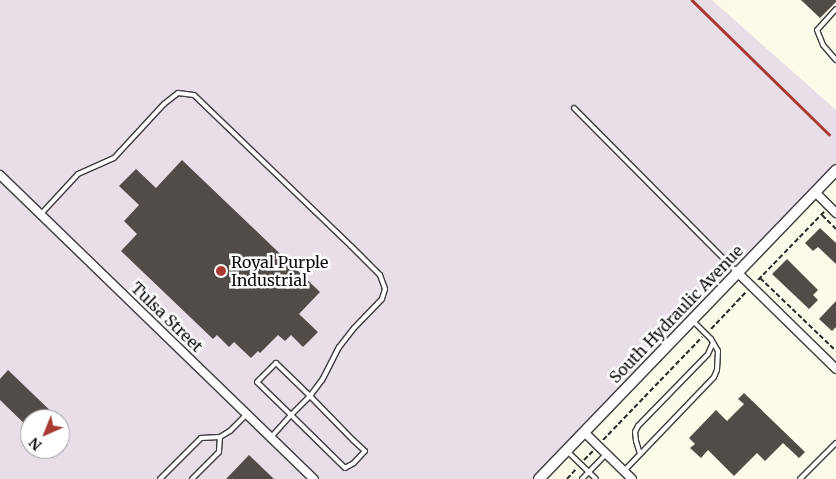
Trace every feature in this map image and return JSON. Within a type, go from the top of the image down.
[{"type":"street","name":"South Hydraulic Avenue","points":[[544,478],[566,450],[836,170]]},
{"type":"street","name":"Tulsa Street","points":[[0,175],[314,479]]},
{"type":"street","points":[[814,192],[836,213]]},
{"type":"street","points":[[736,272],[836,369]]},
{"type":"street","points":[[584,432],[627,476]]},
{"type":"lane","points":[[836,9],[817,30],[822,45],[836,60]]},
{"type":"lane","points":[[40,214],[78,174],[114,158],[164,104],[178,93],[194,95],[380,275],[384,289],[382,299],[339,347],[322,380],[310,396],[271,437]]},
{"type":"lane","points":[[574,108],[736,272]]},
{"type":"lane","points":[[627,476],[640,454],[714,378],[718,356],[714,343],[691,319]]},
{"type":"lane","points":[[640,454],[635,432],[638,426],[708,354],[714,343]]},
{"type":"lane","points":[[276,363],[365,451],[354,463],[345,468],[291,415],[256,382],[276,363]]},
{"type":"lane","points":[[160,479],[201,438],[220,437],[230,431],[247,414]]},
{"type":"lane","points":[[192,479],[219,452],[220,437]]},
{"type":"lane","points":[[800,479],[836,443]]},
{"type":"lane","points":[[566,450],[596,479]]},
{"type":"lane","points":[[582,479],[606,454]]},
{"type":"path","points":[[821,215],[836,229]]},
{"type":"path","points":[[760,278],[836,351]]},
{"type":"shaded area","points":[[0,0],[712,0],[836,110],[836,171],[539,479],[0,479]]},
{"type":"building","points":[[801,0],[836,0],[836,2],[820,18]]},
{"type":"building","name":"Royal Purple Industrial","points":[[182,160],[320,292],[299,314],[318,332],[303,347],[291,335],[285,341],[278,335],[260,353],[258,351],[251,358],[234,342],[229,347],[217,335],[213,339],[121,251],[137,234],[124,221],[139,205],[119,186],[136,169],[156,188]]},
{"type":"building","points":[[820,228],[836,243],[836,264],[818,247],[813,251],[805,243]]},
{"type":"building","points":[[787,259],[818,290],[813,295],[818,300],[809,309],[772,274]]},
{"type":"building","points":[[836,301],[836,327],[832,331],[819,319]]},
{"type":"building","points":[[8,370],[49,409],[20,409],[20,419],[0,400],[0,379]]},
{"type":"building","points":[[744,393],[805,452],[799,458],[783,443],[765,461],[757,453],[734,476],[708,450],[701,458],[690,448],[695,444],[689,438],[716,410],[727,421],[744,404],[738,399]]},
{"type":"building","points":[[249,455],[274,479],[226,479]]},
{"type":"railway","points":[[692,0],[829,134]]},
{"type":"place","name":"Royal Purple Industrial","points":[[221,271]]}]
